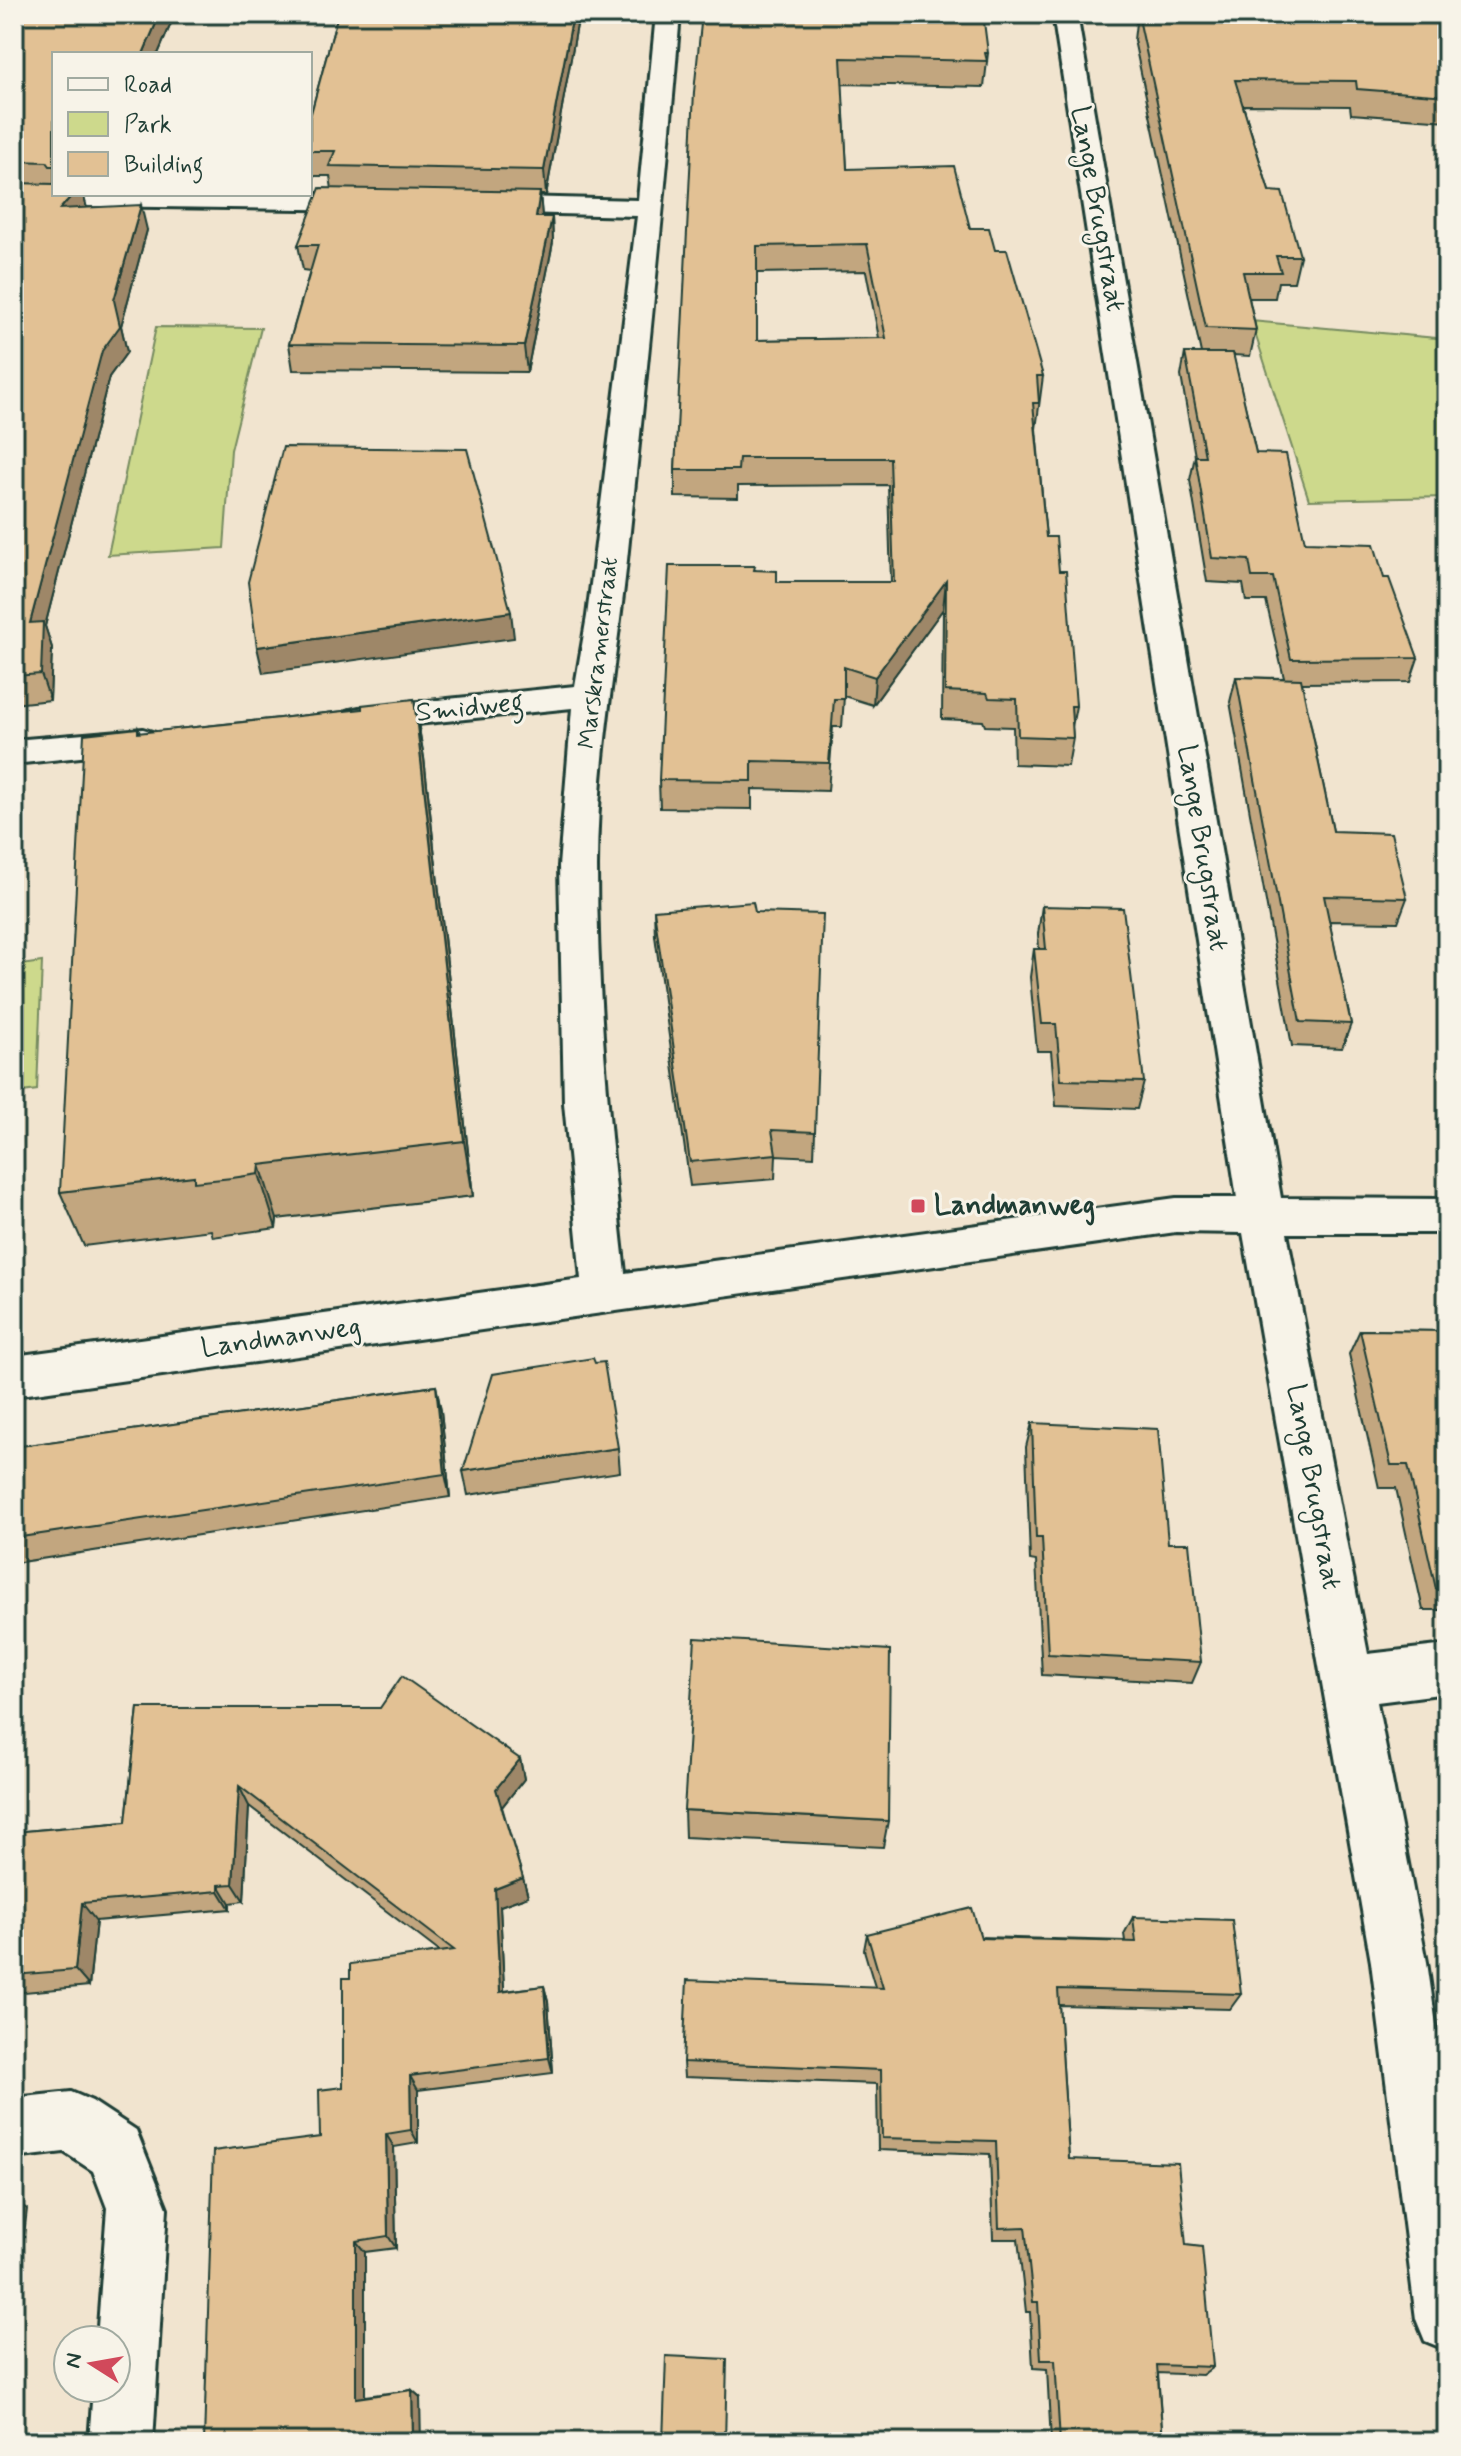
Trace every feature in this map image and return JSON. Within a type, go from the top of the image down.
[{"type":"street","name":"Marskramerstraat","points":[[605,1293],[585,1103],[578,866],[591,695],[604,616],[651,208],[668,14]]},
{"type":"street","name":"Lange Brugstraat","points":[[1065,14],[1262,1216],[1399,1962],[1447,2319]]},
{"type":"street","points":[[14,197],[400,202]]},
{"type":"street","points":[[463,204],[651,208]]},
{"type":"street","name":"Smidweg","points":[[324,723],[591,695]]},
{"type":"street","points":[[15,758],[183,737]]},
{"type":"street","name":"Landmanweg","points":[[14,1376],[1176,1215],[1447,1216]]},
{"type":"street","points":[[1347,1681],[1447,1669]]},
{"type":"street","points":[[14,2128],[71,2122],[115,2151],[137,2208],[121,2442]]},
{"type":"green space","points":[[1251,321],[1447,339],[1447,497],[1309,500]]},
{"type":"green space","points":[[156,327],[261,328],[231,450],[224,548],[108,555]]},
{"type":"green space","points":[[42,962],[37,1090],[14,1093],[14,966]]},
{"type":"building","points":[[14,14],[160,14],[144,52],[52,52],[52,166],[47,162],[14,161]]},
{"type":"building","points":[[338,14],[573,14],[544,170],[329,166],[335,151],[312,151],[312,110]]},
{"type":"building","points":[[702,14],[983,14],[987,61],[841,58],[847,169],[954,166],[970,228],[989,228],[995,250],[1007,250],[1043,376],[1037,376],[1039,403],[1033,403],[1046,537],[1056,537],[1059,571],[1066,571],[1076,706],[1071,706],[1073,738],[1018,736],[1017,699],[989,698],[987,693],[945,691],[946,581],[875,677],[844,667],[844,699],[834,699],[829,763],[752,761],[752,781],[659,780],[669,566],[755,566],[754,570],[777,571],[777,582],[894,582],[890,458],[739,458],[738,470],[675,470],[694,92]],"holes":[[[867,244],[886,338],[757,340],[757,246]]]},
{"type":"building","points":[[1138,14],[1447,14],[1447,96],[1357,89],[1356,81],[1235,80],[1269,191],[1282,192],[1300,256],[1276,256],[1281,272],[1243,272],[1256,330],[1206,328]]},
{"type":"building","points":[[14,183],[52,184],[52,196],[71,196],[60,209],[141,205],[114,300],[120,326],[102,351],[30,623],[43,622],[41,674],[14,676]]},
{"type":"building","points":[[320,188],[540,192],[536,217],[552,217],[524,346],[289,344],[318,245],[298,245]]},
{"type":"building","points":[[1185,353],[1233,353],[1256,453],[1286,454],[1305,542],[1374,544],[1384,578],[1389,578],[1418,658],[1291,659],[1273,577],[1252,577],[1249,560],[1212,558],[1195,456],[1205,456]]},
{"type":"building","points":[[283,447],[467,449],[511,612],[257,647],[248,582]]},
{"type":"building","points":[[1236,677],[1301,679],[1333,831],[1391,833],[1407,898],[1324,896],[1351,1024],[1300,1022]]},
{"type":"building","points":[[414,699],[464,1141],[260,1165],[259,1174],[232,1178],[194,1182],[194,1176],[60,1192],[84,734],[138,728],[138,733],[225,724],[362,709],[362,705]]},
{"type":"building","points":[[753,902],[755,912],[823,914],[815,1132],[772,1130],[776,1154],[690,1162],[654,910]]},
{"type":"building","points":[[1042,906],[1123,908],[1144,1082],[1061,1080],[1056,1024],[1042,1024],[1034,949],[1046,949]]},
{"type":"building","points":[[1360,1330],[1447,1331],[1447,1589],[1436,1589],[1408,1465],[1391,1465]]},
{"type":"building","points":[[593,1358],[595,1363],[604,1362],[618,1448],[463,1471],[493,1374]]},
{"type":"building","points":[[436,1386],[445,1474],[14,1538],[14,1447]]},
{"type":"building","points":[[1032,1423],[1158,1429],[1168,1543],[1189,1543],[1201,1662],[1048,1654],[1042,1538],[1036,1538]]},
{"type":"building","points":[[695,1638],[890,1650],[888,1821],[684,1810]]},
{"type":"building","points":[[402,1676],[520,1759],[496,1789],[523,1878],[495,1889],[500,1992],[544,1986],[549,2058],[410,2076],[411,2130],[386,2134],[388,2236],[356,2241],[356,2398],[412,2390],[413,2442],[204,2442],[213,2151],[320,2137],[319,2090],[343,2087],[343,1978],[350,1978],[350,1964],[454,1950],[239,1786],[233,1884],[219,1885],[219,1891],[82,1903],[75,1970],[14,1975],[14,1832],[126,1822],[138,1708],[380,1708]]},
{"type":"building","points":[[972,1908],[981,1938],[1136,1942],[1133,1917],[1232,1920],[1241,1994],[1058,1989],[1069,2159],[1178,2163],[1186,2245],[1202,2247],[1213,2367],[1157,2365],[1163,2442],[1060,2442],[1055,2360],[1041,2360],[1038,2302],[1033,2302],[1025,2227],[999,2228],[996,2141],[882,2138],[881,2070],[683,2062],[687,1980],[883,1988],[867,1934]]},
{"type":"building","points":[[666,2356],[727,2359],[725,2442],[663,2442]]},
{"type":"place","name":"Landmanweg","points":[[918,1206]]}]
